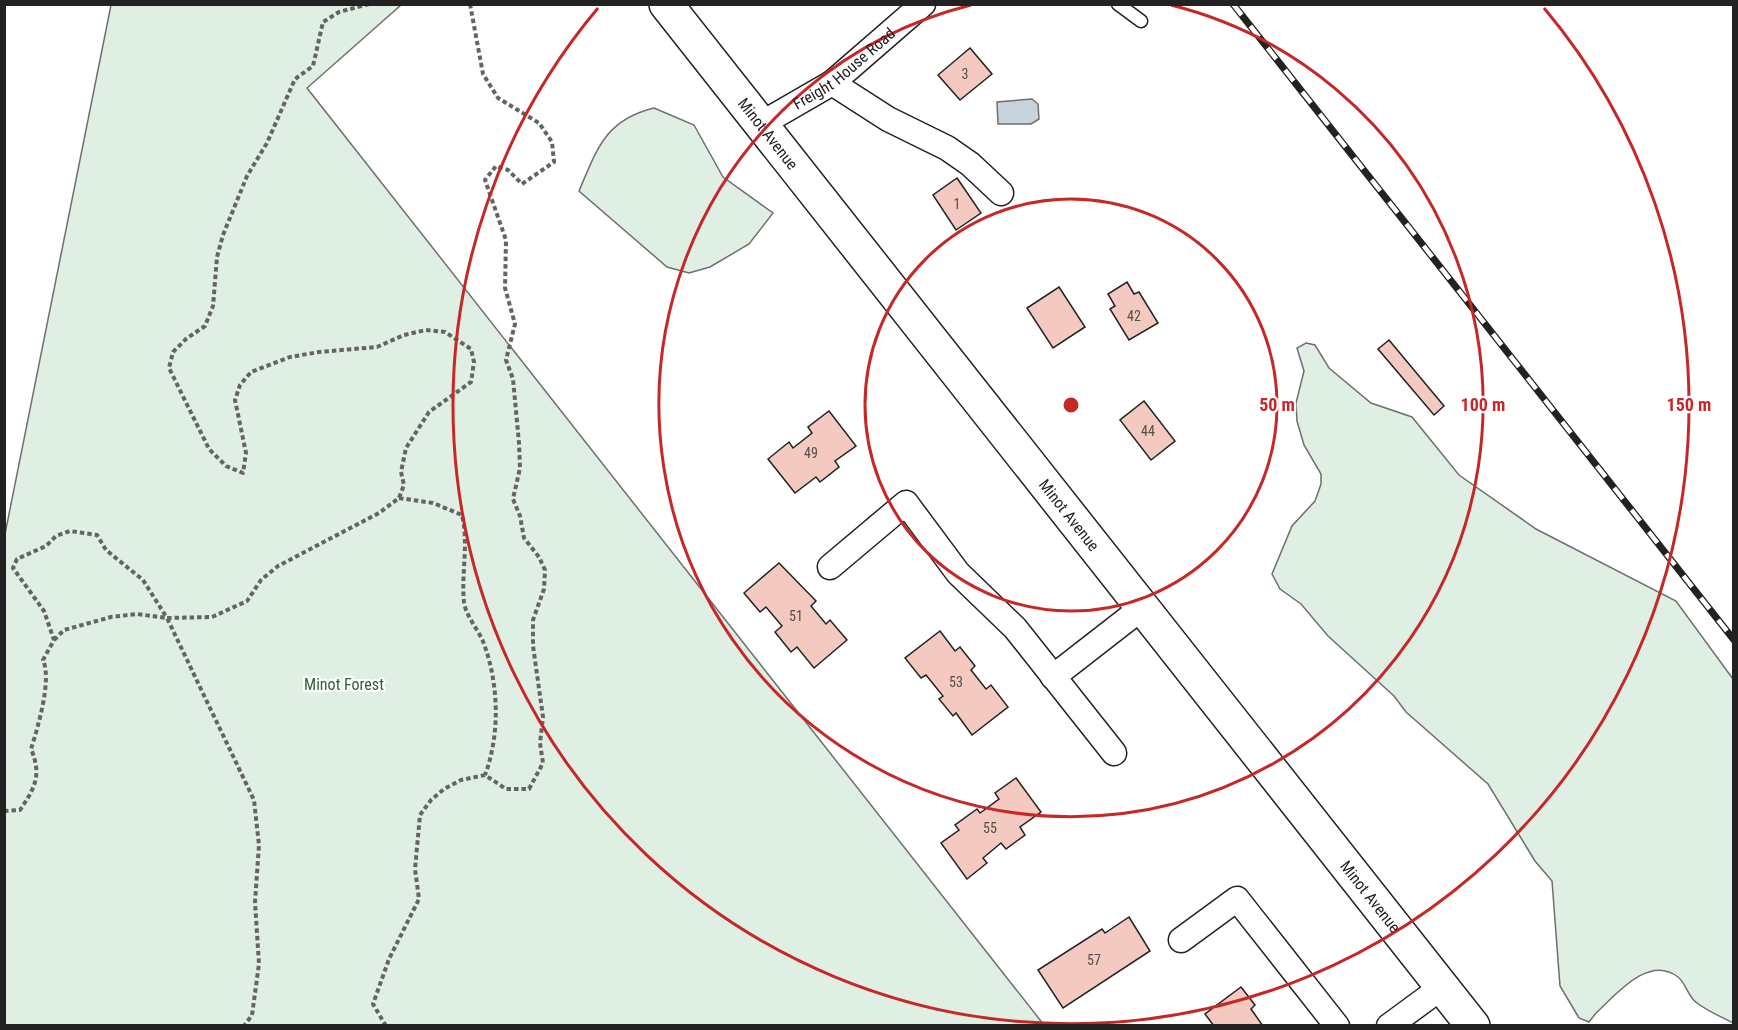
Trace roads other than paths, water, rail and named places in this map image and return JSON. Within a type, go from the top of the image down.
[{"type":"main road","name":"Minot Avenue","points":[[666,4],[1473,1026]]},
{"type":"street","name":"Freight House Road","points":[[761,124],[832,83],[923,4]]},
{"type":"street","points":[[832,83],[888,119],[947,148],[970,164],[1001,193]]},
{"type":"street","points":[[830,567],[906,503],[958,573],[1015,628],[1114,753]]},
{"type":"street","points":[[1053,677],[1143,607]]},
{"type":"street","points":[[1181,940],[1238,899],[1337,1026]]},
{"type":"street","points":[[1389,1026],[1442,987]]},
{"type":"lane","points":[[1118,4],[1141,21]]},
{"type":"railway","points":[[1233,4],[1734,640]]},
{"type":"park label","name":"Minot Forest","points":[[344,684]]}]
